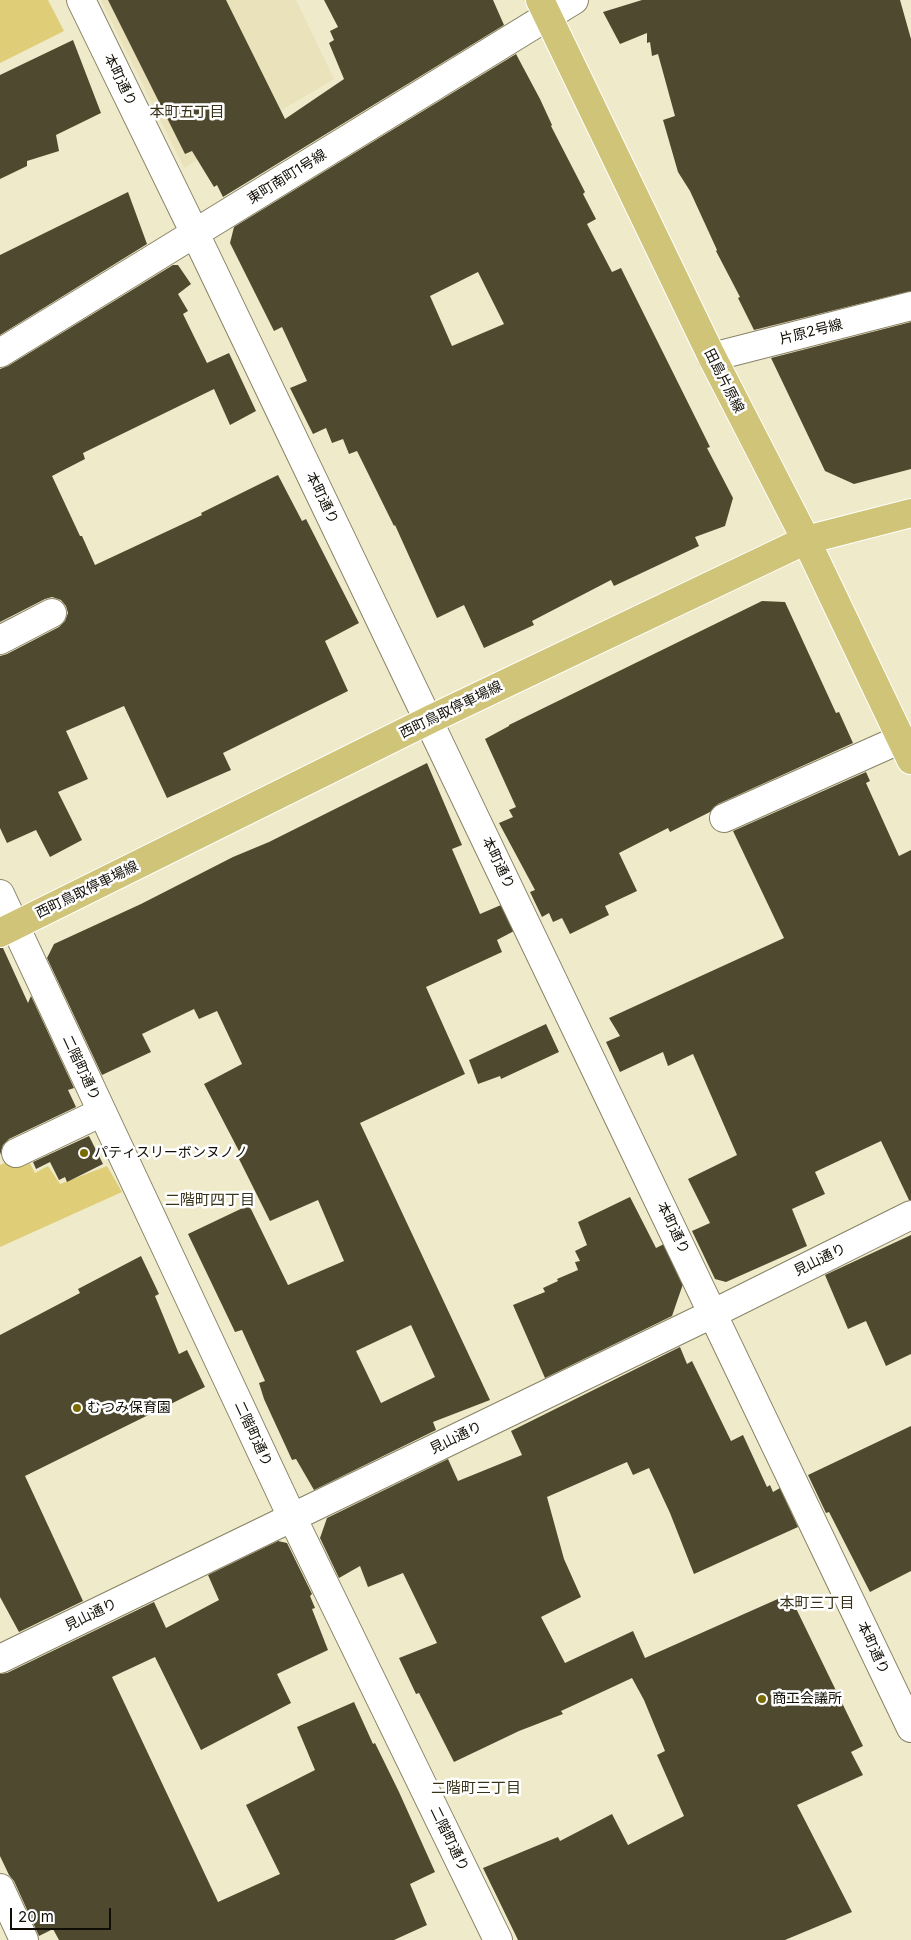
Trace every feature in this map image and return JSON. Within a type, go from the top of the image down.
[{"type":"main road","name":"田島片原線","points":[[544,8],[712,357],[806,540],[906,750]]},
{"type":"main road","name":"西町鳥取停車場線","points":[[8,929],[429,720],[806,540],[911,513]]},
{"type":"street","name":"本町通り","points":[[81,0],[195,233],[714,1313],[911,1728]]},
{"type":"street","name":"東町南町1号線","points":[[0,353],[195,233],[544,8],[574,0]]},
{"type":"street","name":"片原2号線","points":[[712,357],[911,306]]},
{"type":"street","points":[[0,640],[52,613]]},
{"type":"street","points":[[724,818],[906,750]]},
{"type":"street","name":"二階町通り","points":[[0,894],[8,929],[102,1112],[292,1517],[498,1940]]},
{"type":"street","points":[[16,1153],[102,1112]]},
{"type":"street","name":"見山通り","points":[[0,1659],[714,1313],[911,1215]]},
{"type":"street","points":[[0,1888],[24,1940]]},
{"type":"shaded area","points":[[0,0],[48,0],[64,31],[0,63]]},
{"type":"shaded area","points":[[101,0],[296,0],[334,79],[184,168]]},
{"type":"shaded area","points":[[25,1154],[35,1173],[48,1166],[60,1184],[107,1166],[122,1192],[0,1247],[0,1165]]},
{"type":"building","points":[[108,0],[226,0],[285,119],[344,79],[329,43],[334,40],[330,31],[338,27],[324,0],[493,0],[504,25],[223,197],[217,185],[214,187],[192,151],[185,154]]},
{"type":"building","points":[[642,0],[900,0],[911,39],[911,291],[754,330],[690,191],[678,172],[663,120],[675,116],[658,54],[652,56],[650,42],[647,43],[647,33],[620,44],[603,12]]},
{"type":"building","points":[[73,40],[101,113],[56,135],[59,151],[27,161],[27,166],[0,179],[0,75]]},
{"type":"building","points":[[516,54],[585,192],[583,194],[596,219],[587,224],[612,272],[621,268],[710,447],[707,448],[733,498],[725,526],[695,537],[699,546],[614,586],[611,580],[532,621],[534,625],[484,648],[464,605],[437,618],[395,525],[357,451],[349,454],[343,439],[332,443],[326,428],[313,434],[290,388],[307,381],[282,327],[274,331],[230,243],[234,227]],"holes":[[[478,272],[504,324],[452,346],[430,296]]]},
{"type":"building","points":[[128,192],[147,244],[0,335],[0,255]]},
{"type":"building","points":[[173,265],[178,265],[191,284],[178,294],[188,311],[183,314],[207,363],[229,353],[256,411],[230,425],[214,389],[83,453],[85,459],[52,476],[95,565],[202,515],[201,513],[278,475],[302,521],[306,519],[359,623],[325,641],[348,691],[223,753],[231,770],[167,798],[124,706],[66,731],[88,779],[58,792],[82,840],[50,857],[36,830],[7,843],[0,828],[0,656],[59,627],[65,621],[68,613],[66,606],[61,600],[52,597],[0,622],[0,369],[8,366]]},
{"type":"building","points":[[911,322],[911,469],[854,484],[825,471],[771,358]]},
{"type":"building","points":[[762,601],[785,602],[836,713],[839,712],[853,743],[718,804],[710,812],[670,832],[668,828],[619,853],[637,891],[605,906],[609,915],[570,934],[562,918],[553,922],[549,913],[542,917],[530,892],[535,890],[499,823],[513,817],[509,810],[516,807],[485,739],[509,725]]},
{"type":"building","points":[[427,763],[462,845],[452,849],[480,914],[501,905],[514,931],[497,940],[502,952],[426,987],[465,1074],[360,1123],[490,1400],[433,1422],[436,1430],[314,1490],[296,1459],[292,1460],[264,1399],[259,1383],[265,1381],[242,1330],[235,1332],[188,1234],[249,1205],[288,1285],[344,1261],[318,1200],[270,1221],[238,1157],[241,1155],[204,1084],[242,1064],[217,1011],[199,1019],[194,1009],[142,1034],[151,1052],[102,1075],[47,958],[54,944],[141,904],[233,857],[269,842]],"holes":[[[411,1325],[435,1377],[381,1403],[356,1351]]]},
{"type":"building","points":[[866,772],[870,781],[866,783],[899,856],[911,850],[911,1200],[909,1200],[881,1141],[815,1172],[825,1194],[792,1209],[807,1246],[726,1282],[715,1279],[692,1231],[710,1223],[688,1179],[737,1155],[693,1054],[668,1066],[663,1052],[620,1072],[606,1042],[620,1036],[609,1018],[784,938],[733,831]]},
{"type":"building","points":[[0,948],[3,948],[28,1003],[31,996],[74,1088],[68,1090],[76,1107],[9,1139],[3,1145],[0,1155]]},
{"type":"building","points":[[546,1024],[559,1052],[501,1079],[500,1076],[478,1084],[469,1060]]},
{"type":"building","name":"パティスリーボンヌノノ","points":[[89,1136],[103,1164],[67,1182],[65,1177],[59,1180],[50,1162],[36,1169],[33,1162]]},
{"type":"building","points":[[630,1197],[656,1248],[664,1244],[683,1284],[672,1316],[545,1378],[513,1305],[545,1292],[543,1288],[558,1281],[557,1279],[578,1270],[575,1262],[580,1261],[575,1251],[587,1245],[578,1222]]},
{"type":"building","points":[[911,1235],[911,1354],[886,1366],[866,1321],[848,1329],[825,1275]]},
{"type":"building","points":[[141,1256],[159,1294],[155,1296],[179,1354],[187,1350],[205,1387],[25,1476],[83,1601],[19,1632],[0,1597],[0,1335],[80,1293],[78,1289]]},
{"type":"building","points":[[680,1347],[687,1364],[692,1361],[731,1441],[743,1435],[767,1487],[770,1485],[773,1492],[780,1488],[798,1527],[694,1574],[670,1513],[649,1468],[633,1475],[627,1462],[547,1497],[564,1559],[581,1597],[541,1617],[565,1663],[633,1631],[645,1658],[789,1594],[863,1746],[851,1752],[863,1775],[797,1805],[852,1912],[785,1940],[518,1940],[483,1868],[558,1837],[560,1841],[612,1814],[628,1845],[684,1816],[657,1755],[665,1751],[644,1700],[632,1678],[561,1711],[563,1714],[519,1731],[454,1762],[419,1693],[416,1694],[399,1658],[437,1643],[403,1573],[368,1587],[360,1566],[339,1578],[320,1538],[327,1518],[448,1459],[458,1481],[522,1455],[511,1431]]},
{"type":"building","points":[[911,1426],[911,1571],[870,1592],[829,1512],[826,1513],[808,1475]]},
{"type":"building","points":[[278,1541],[287,1543],[312,1594],[310,1596],[315,1608],[312,1609],[328,1650],[277,1674],[291,1703],[201,1750],[155,1657],[112,1677],[218,1902],[280,1874],[246,1805],[315,1770],[297,1727],[354,1702],[373,1744],[375,1743],[399,1792],[435,1872],[410,1884],[427,1925],[394,1940],[59,1940],[53,1929],[39,1936],[14,1881],[0,1856],[0,1674],[7,1673],[154,1602],[166,1628],[219,1600],[208,1575]]},
{"type":"place","name":"パティスリーボンヌノノ","points":[[84,1153]]},
{"type":"place","name":"むつみ保育園","points":[[77,1408]]},
{"type":"place","name":"商工会議所","points":[[762,1699]]},
{"type":"district","name":"本町五丁目","points":[[187,112]]},
{"type":"district","name":"二階町四丁目","points":[[210,1200]]},
{"type":"district","name":"本町三丁目","points":[[817,1603]]},
{"type":"district","name":"二階町三丁目","points":[[476,1788]]}]
